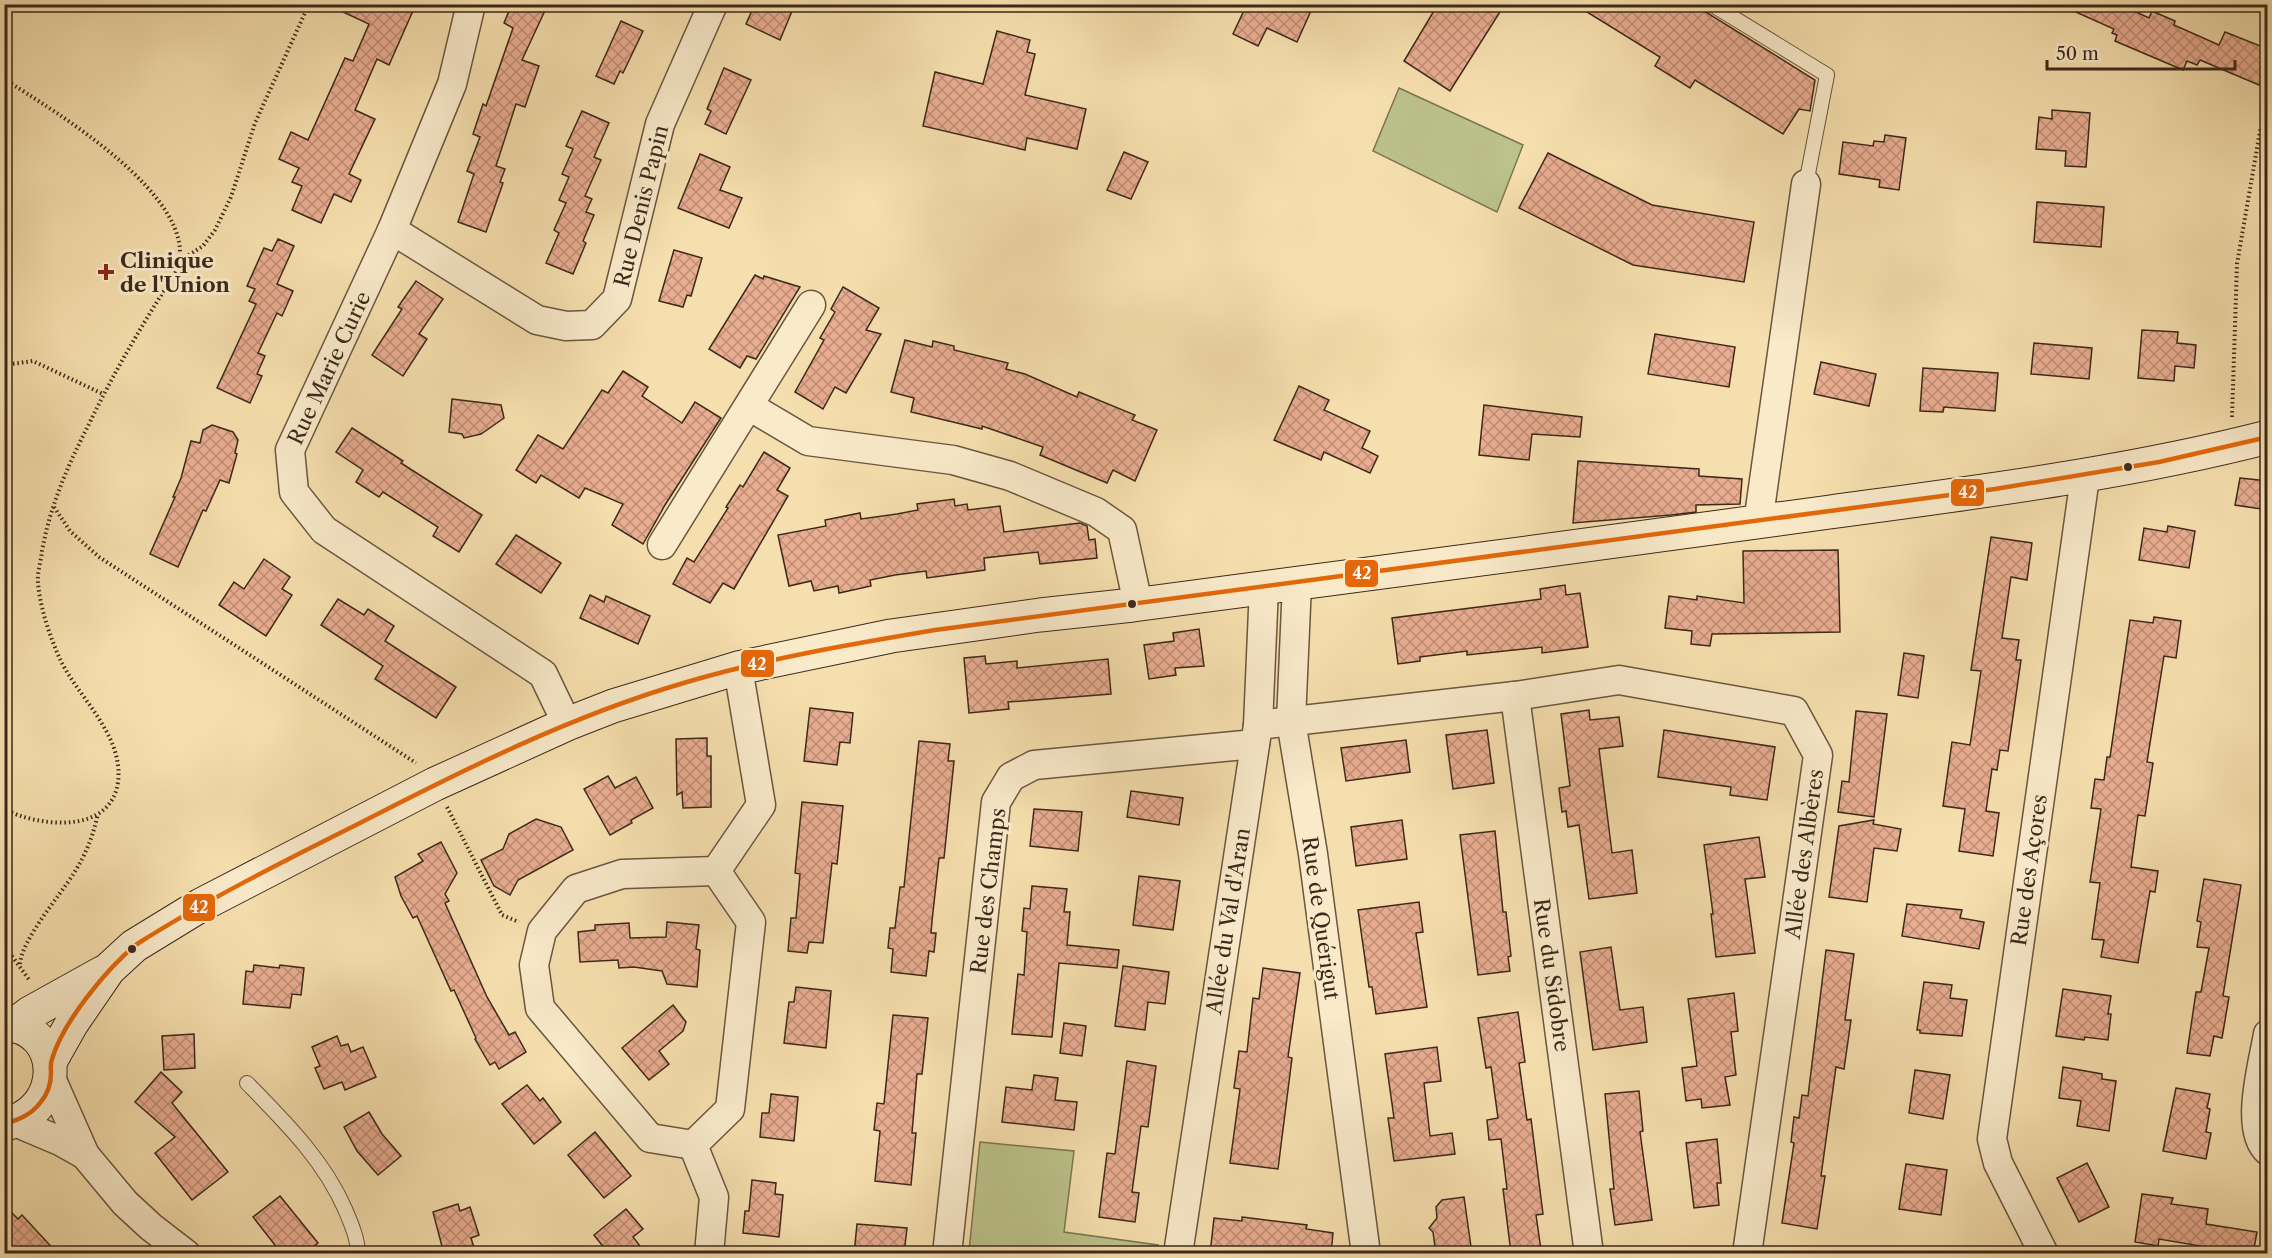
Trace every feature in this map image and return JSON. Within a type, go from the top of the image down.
[{"type":"street","name":"Rue Marie Curie","points":[[471,4],[452,84],[392,230],[290,450],[294,492],[324,530],[543,674],[567,724]]},
{"type":"street","name":"Rue Denis Papin","points":[[392,230],[537,320],[566,327],[592,325],[617,299],[660,124],[714,4]]},
{"type":"street","points":[[1758,523],[1806,184]]},
{"type":"street","points":[[662,545],[812,305]]},
{"type":"street","points":[[749,406],[803,439],[953,460],[1010,476],[1096,512],[1122,530],[1138,604]]},
{"type":"street","points":[[10,1123],[28,1116],[39,1106],[47,1093],[50,1070],[72,1023],[109,969],[134,946],[201,906],[435,784],[612,706],[738,668],[891,636],[1758,523],[2085,477],[2268,437]]},
{"type":"street","name":"Rue des Açores","points":[[2044,1254],[1998,1163],[1992,1139],[2085,477]]},
{"type":"street","name":"Rue de Quérigut","points":[[1297,583],[1291,721],[1313,854],[1366,1254]]},
{"type":"street","name":"Allée du Val d'Aran","points":[[1178,1254],[1256,734],[1264,587]]},
{"type":"street","points":[[716,871],[761,805],[738,668]]},
{"type":"street","name":"Allée des Albères","points":[[1256,734],[1291,721],[1515,696],[1619,680],[1794,711],[1818,755],[1747,1254]]},
{"type":"street","name":"Rue du Sidobre","points":[[1515,696],[1589,1254]]},
{"type":"street","name":"Rue des Champs","points":[[947,1254],[996,802],[1011,777],[1034,765],[1256,734]]},
{"type":"street","points":[[693,1145],[650,1138],[540,1008],[534,965],[542,931],[576,889],[622,874],[716,871]]},
{"type":"street","points":[[693,1145],[730,1109],[751,922],[716,871]]},
{"type":"street","points":[[9,1024],[109,969]]},
{"type":"street","points":[[9,1024],[26,1030],[37,1038],[45,1049],[50,1070],[85,1155],[125,1203],[186,1254]]},
{"type":"street","points":[[2268,1034],[2255,1118],[2261,1145],[2268,1151]]},
{"type":"street","points":[[10,1123],[60,1141],[85,1155]]},
{"type":"street","points":[[693,1145],[714,1197],[709,1254]]},
{"type":"lane","points":[[1711,4],[1827,75],[1806,184]]},
{"type":"lane","points":[[247,1083],[315,1156],[337,1190],[358,1254]]},
{"type":"path","points":[[181,260],[204,246],[215,230],[231,197],[255,123],[309,4]]},
{"type":"path","points":[[4,79],[64,117],[140,177],[161,205],[172,226],[178,240],[181,260],[177,270],[136,333],[63,476],[45,533],[37,581],[46,621],[59,658],[111,742],[117,762],[118,784],[108,805],[92,818],[78,823],[44,822],[4,809]]},
{"type":"path","points":[[2231,446],[2237,264],[2260,131],[2268,112]]},
{"type":"path","points":[[4,365],[33,361],[103,394]]},
{"type":"path","points":[[54,506],[70,531],[99,556],[421,766],[435,784],[502,915],[542,931]]},
{"type":"path","points":[[20,964],[26,944],[91,843],[98,813]]},
{"type":"path","points":[[4,945],[36,989]]},
{"type":"green space","points":[[1399,88],[1523,145],[1497,212],[1373,151]]},
{"type":"green space","points":[[980,1142],[1074,1151],[1064,1232],[1158,1245],[1156,1253],[992,1254],[969,1251]]},
{"type":"building","points":[[326,4],[416,4],[389,65],[377,59],[355,110],[375,119],[349,174],[361,180],[351,202],[334,194],[321,223],[292,210],[302,186],[292,182],[299,168],[279,159],[291,132],[308,140],[345,58],[353,61],[369,24]]},
{"type":"building","points":[[512,4],[548,4],[522,60],[539,66],[525,107],[516,104],[496,166],[505,169],[500,182],[503,183],[486,232],[458,222],[474,174],[467,171],[480,137],[473,134],[483,104],[486,106],[513,28],[504,23]]},
{"type":"building","points":[[755,4],[795,4],[780,40],[746,24]]},
{"type":"building","points":[[1247,4],[1314,4],[1297,42],[1267,28],[1258,46],[1233,34]]},
{"type":"building","points":[[1438,4],[1505,4],[1450,91],[1404,61]]},
{"type":"building","points":[[1574,4],[1693,4],[1815,80],[1810,111],[1799,109],[1783,134],[1695,80],[1690,88],[1655,66],[1660,57]]},
{"type":"building","points":[[2058,4],[2119,4],[2149,18],[2152,11],[2175,21],[2174,25],[2219,45],[2225,32],[2268,49],[2268,66],[2259,85],[2200,60],[2197,65],[2187,61],[2183,70],[2115,41],[2117,35],[2112,33],[2114,29]]},
{"type":"building","points":[[621,21],[643,31],[623,73],[620,71],[614,84],[596,76]]},
{"type":"building","points":[[997,31],[1030,40],[1027,52],[1035,54],[1025,95],[1086,109],[1077,149],[1027,138],[1025,150],[923,126],[935,72],[983,84]]},
{"type":"building","points":[[724,68],[751,80],[726,134],[705,124],[711,111],[707,109]]},
{"type":"building","points":[[2052,110],[2090,113],[2086,167],[2065,166],[2066,151],[2036,149],[2039,117],[2052,119]]},
{"type":"building","points":[[582,111],[609,123],[594,157],[601,160],[585,196],[592,199],[586,212],[594,215],[583,241],[586,243],[573,274],[546,263],[559,233],[554,230],[566,203],[559,200],[569,177],[562,174],[573,149],[566,146]]},
{"type":"building","points":[[1885,135],[1906,138],[1899,190],[1879,187],[1880,180],[1839,174],[1843,142],[1873,146],[1874,141],[1884,142]]},
{"type":"building","points":[[1124,152],[1148,162],[1131,199],[1107,190]]},
{"type":"building","points":[[1548,153],[1652,205],[1754,222],[1744,282],[1633,265],[1519,208]]},
{"type":"building","points":[[700,154],[730,167],[720,190],[742,198],[729,228],[678,208]]},
{"type":"building","points":[[2037,202],[2104,207],[2101,247],[2034,242]]},
{"type":"building","points":[[278,239],[294,246],[277,284],[293,291],[282,316],[277,313],[258,353],[265,356],[257,374],[262,376],[250,403],[217,388],[256,304],[249,301],[255,289],[247,286],[264,248],[272,251]]},
{"type":"building","points":[[674,250],[702,258],[691,296],[687,295],[683,307],[659,301]]},
{"type":"building","points":[[755,275],[763,279],[764,276],[800,287],[756,359],[747,356],[740,368],[709,349]]},
{"type":"building","points":[[416,281],[443,299],[419,334],[427,339],[403,376],[372,355],[402,309],[398,307]]},
{"type":"building","points":[[843,287],[879,308],[866,330],[881,334],[846,393],[835,387],[823,409],[795,392],[824,340],[820,338],[835,312],[831,309]]},
{"type":"building","points":[[2142,330],[2178,332],[2177,343],[2196,345],[2194,368],[2175,366],[2174,381],[2138,378]]},
{"type":"building","points":[[1655,334],[1735,347],[1729,387],[1648,374]]},
{"type":"building","points":[[905,340],[932,347],[933,341],[954,346],[954,350],[1008,363],[1006,369],[1025,374],[1077,397],[1079,392],[1135,415],[1132,420],[1157,430],[1135,481],[1113,470],[1107,483],[1040,455],[1043,447],[982,426],[982,429],[911,412],[914,398],[891,392]]},
{"type":"building","points":[[2034,343],[2092,348],[2089,379],[2031,374]]},
{"type":"building","points":[[1821,362],[1876,374],[1869,406],[1814,394]]},
{"type":"building","points":[[1923,368],[1998,373],[1995,411],[1944,407],[1943,412],[1920,411]]},
{"type":"building","points":[[623,371],[648,387],[642,396],[682,423],[695,402],[721,418],[665,505],[643,544],[612,525],[623,504],[585,488],[579,498],[541,475],[536,483],[516,470],[538,435],[563,449],[602,390],[608,393]]},
{"type":"building","points":[[1299,386],[1329,400],[1324,410],[1370,431],[1362,448],[1378,456],[1370,473],[1324,452],[1321,460],[1274,440]]},
{"type":"building","points":[[452,399],[501,405],[504,418],[481,434],[464,438],[462,434],[449,432]]},
{"type":"building","points":[[1484,405],[1582,417],[1580,437],[1532,434],[1529,460],[1479,455]]},
{"type":"building","points":[[212,425],[233,432],[238,440],[235,453],[237,454],[229,483],[220,480],[206,511],[203,510],[178,567],[150,554],[175,497],[173,497],[181,478],[191,441],[200,443],[203,430]]},
{"type":"building","points":[[352,428],[403,461],[401,463],[482,515],[459,552],[433,536],[438,527],[383,492],[379,497],[356,482],[363,470],[336,452]]},
{"type":"building","points":[[764,452],[790,468],[777,490],[788,496],[734,589],[723,583],[710,603],[673,584],[687,558],[694,562],[740,485],[743,487]]},
{"type":"building","points":[[1578,461],[1699,469],[1699,476],[1742,479],[1740,504],[1696,505],[1696,512],[1573,523]]},
{"type":"building","points":[[2240,478],[2268,481],[2268,510],[2235,505]]},
{"type":"building","points":[[954,499],[955,506],[967,504],[968,510],[1000,506],[1004,532],[1080,523],[1087,526],[1089,540],[1095,539],[1097,558],[1040,564],[1038,552],[984,558],[985,570],[927,578],[926,571],[895,575],[870,580],[871,586],[839,593],[838,586],[814,591],[811,581],[789,586],[778,535],[826,526],[825,520],[860,513],[861,519],[897,514],[918,510],[917,504]]},
{"type":"building","points":[[2168,526],[2195,531],[2189,568],[2139,560],[2144,528],[2167,532]]},
{"type":"building","points":[[516,535],[561,563],[541,593],[496,564]]},
{"type":"building","points":[[1991,537],[2032,543],[2027,580],[2011,577],[2002,638],[2019,640],[2016,660],[2021,660],[2008,751],[2000,750],[1997,770],[1992,769],[1986,811],[1999,813],[1993,856],[1959,851],[1965,809],[1943,806],[1952,742],[1970,745],[1981,671],[1971,670]]},
{"type":"building","points":[[1838,550],[1840,632],[1712,634],[1710,646],[1691,644],[1692,631],[1665,628],[1669,596],[1697,600],[1697,596],[1744,603],[1743,551]]},
{"type":"building","points":[[264,559],[290,577],[282,589],[292,595],[266,636],[219,605],[234,582],[244,589]]},
{"type":"building","points":[[1565,585],[1566,595],[1580,593],[1588,647],[1542,653],[1542,647],[1467,655],[1467,651],[1420,657],[1420,661],[1398,664],[1392,618],[1541,599],[1540,589]]},
{"type":"building","points":[[590,595],[604,602],[606,596],[650,616],[638,644],[580,618]]},
{"type":"building","points":[[338,599],[364,615],[368,609],[394,626],[385,641],[456,687],[436,718],[375,679],[383,666],[321,625]]},
{"type":"building","points":[[2154,617],[2181,621],[2176,658],[2164,656],[2147,762],[2153,763],[2145,816],[2138,815],[2131,867],[2158,871],[2155,892],[2150,891],[2138,963],[2101,957],[2104,940],[2092,939],[2100,883],[2090,882],[2101,809],[2091,808],[2095,779],[2104,780],[2107,757],[2110,757],[2130,620],[2153,623]]},
{"type":"building","points":[[1199,629],[1204,666],[1175,668],[1176,675],[1149,679],[1144,645],[1174,641],[1173,633]]},
{"type":"building","points":[[1904,653],[1924,656],[1918,698],[1898,695]]},
{"type":"building","points":[[985,656],[986,664],[1017,661],[1017,668],[1108,659],[1111,694],[1008,702],[1009,709],[969,713],[964,658]]},
{"type":"building","points":[[810,708],[853,713],[850,743],[840,742],[837,765],[804,761]]},
{"type":"building","points":[[1589,710],[1590,720],[1619,717],[1623,746],[1599,749],[1612,853],[1632,850],[1637,893],[1589,899],[1579,825],[1568,827],[1566,811],[1562,812],[1559,788],[1570,786],[1561,714]]},
{"type":"building","points":[[1856,711],[1887,714],[1874,817],[1838,812],[1842,781],[1849,782]]},
{"type":"building","points":[[1487,730],[1494,783],[1453,789],[1446,735]]},
{"type":"building","points":[[1664,730],[1775,747],[1767,800],[1730,795],[1731,787],[1658,777]]},
{"type":"building","points":[[707,738],[707,756],[711,756],[711,807],[683,808],[682,792],[677,795],[676,739]]},
{"type":"building","points":[[1406,740],[1410,772],[1346,781],[1341,748]]},
{"type":"building","points":[[919,741],[950,744],[948,761],[954,761],[944,858],[939,858],[932,921],[931,933],[936,933],[934,952],[929,951],[926,976],[891,972],[893,949],[888,948],[890,928],[895,928],[900,887],[904,887]]},
{"type":"building","points":[[608,776],[615,788],[636,777],[653,808],[610,835],[584,789]]},
{"type":"building","points":[[1131,791],[1183,798],[1179,825],[1127,817]]},
{"type":"building","points":[[802,802],[843,806],[837,864],[832,863],[823,943],[809,942],[807,953],[788,951],[791,918],[796,918],[800,874],[795,873]]},
{"type":"building","points":[[1034,809],[1082,812],[1078,851],[1030,846]]},
{"type":"building","points":[[536,819],[561,827],[573,850],[518,880],[510,895],[494,886],[481,860],[503,849],[509,834]]},
{"type":"building","points":[[1402,820],[1407,859],[1356,866],[1351,827]]},
{"type":"building","points":[[1874,820],[1873,824],[1901,829],[1897,851],[1874,848],[1867,902],[1829,897],[1839,826]]},
{"type":"building","points":[[1495,831],[1503,912],[1506,912],[1511,956],[1508,957],[1510,971],[1478,975],[1460,835]]},
{"type":"building","points":[[1759,837],[1765,877],[1745,879],[1755,953],[1716,957],[1704,845]]},
{"type":"building","points":[[441,842],[457,873],[445,894],[449,901],[445,903],[487,997],[509,1035],[515,1032],[526,1052],[499,1069],[495,1062],[490,1065],[475,1039],[454,990],[451,991],[417,916],[413,918],[401,896],[395,877],[423,861],[418,854]]},
{"type":"building","points":[[1139,876],[1180,881],[1173,930],[1133,925]]},
{"type":"building","points":[[2204,879],[2241,885],[2223,996],[2229,997],[2222,1038],[2214,1036],[2210,1056],[2187,1053],[2196,992],[2201,992],[2209,948],[2197,947],[2201,922],[2197,921]]},
{"type":"building","points":[[1032,886],[1067,889],[1064,912],[1070,912],[1067,945],[1119,950],[1117,968],[1059,963],[1052,1037],[1012,1034],[1018,974],[1024,975],[1027,932],[1022,931],[1024,908],[1030,909]]},
{"type":"building","points":[[1419,902],[1423,932],[1416,933],[1427,1007],[1376,1014],[1372,987],[1369,987],[1358,910]]},
{"type":"building","points":[[1907,904],[1962,910],[1960,918],[1984,922],[1979,949],[1902,936]]},
{"type":"building","points":[[667,922],[699,925],[696,949],[700,950],[697,987],[667,984],[662,971],[634,967],[619,968],[618,960],[580,962],[578,932],[595,930],[595,925],[629,923],[630,938],[666,937]]},
{"type":"building","points":[[1611,947],[1620,1010],[1643,1007],[1647,1042],[1593,1050],[1580,952]]},
{"type":"building","points":[[1826,950],[1854,954],[1845,1020],[1851,1020],[1844,1069],[1836,1067],[1821,1176],[1825,1176],[1817,1229],[1782,1223],[1794,1143],[1791,1142],[1794,1117],[1799,1118],[1802,1095],[1808,1096]]},
{"type":"building","points":[[254,965],[304,968],[301,995],[292,994],[290,1008],[243,1004],[246,971],[253,972]]},
{"type":"building","points":[[1123,966],[1169,972],[1165,1004],[1148,1002],[1145,1030],[1115,1026]]},
{"type":"building","points":[[1263,968],[1300,973],[1288,1057],[1292,1058],[1278,1169],[1230,1163],[1240,1089],[1234,1088],[1239,1051],[1247,1052],[1253,998],[1259,999]]},
{"type":"building","points":[[1924,982],[1952,985],[1950,998],[1967,1000],[1962,1036],[1920,1033],[1920,1030],[1917,1030]]},
{"type":"building","points":[[796,987],[831,991],[826,1048],[784,1043],[789,1002],[794,1002]]},
{"type":"building","points":[[2063,989],[2111,996],[2108,1040],[2085,1037],[2084,1040],[2056,1036]]},
{"type":"building","points":[[1734,993],[1738,1031],[1731,1032],[1736,1075],[1725,1077],[1730,1105],[1702,1108],[1701,1099],[1686,1101],[1682,1068],[1697,1066],[1688,999]]},
{"type":"building","points":[[673,1005],[686,1022],[683,1031],[659,1051],[669,1064],[649,1080],[622,1048]]},
{"type":"building","points":[[1518,1012],[1525,1062],[1519,1063],[1527,1120],[1531,1119],[1543,1214],[1536,1215],[1541,1250],[1511,1253],[1503,1189],[1507,1189],[1501,1139],[1489,1140],[1487,1120],[1498,1118],[1491,1067],[1486,1068],[1478,1018]]},
{"type":"building","points":[[893,1015],[928,1018],[922,1074],[917,1074],[912,1133],[916,1133],[911,1185],[875,1181],[880,1131],[874,1130],[877,1103],[884,1104]]},
{"type":"building","points":[[1064,1023],[1086,1026],[1082,1056],[1060,1053]]},
{"type":"building","points":[[194,1034],[195,1068],[164,1070],[162,1036]]},
{"type":"building","points":[[337,1036],[341,1046],[348,1044],[351,1052],[363,1047],[376,1077],[345,1090],[342,1082],[324,1089],[315,1068],[320,1066],[312,1047]]},
{"type":"building","points":[[1437,1047],[1441,1081],[1424,1083],[1430,1136],[1452,1133],[1455,1154],[1394,1161],[1388,1118],[1394,1118],[1385,1054]]},
{"type":"building","points":[[1127,1061],[1156,1066],[1148,1127],[1141,1126],[1132,1192],[1139,1193],[1135,1222],[1099,1217],[1107,1153],[1115,1154]]},
{"type":"building","points":[[2063,1067],[2102,1074],[2102,1079],[2116,1081],[2109,1131],[2077,1126],[2081,1101],[2059,1098]]},
{"type":"building","points":[[1915,1070],[1950,1075],[1943,1119],[1909,1113]]},
{"type":"building","points":[[161,1072],[182,1092],[172,1103],[228,1172],[192,1200],[155,1153],[175,1137],[135,1102]]},
{"type":"building","points":[[1034,1075],[1058,1078],[1055,1100],[1077,1102],[1074,1130],[1002,1122],[1006,1087],[1032,1090]]},
{"type":"building","points":[[527,1085],[540,1101],[543,1098],[561,1122],[534,1144],[502,1104]]},
{"type":"building","points":[[2176,1088],[2210,1094],[2206,1132],[2211,1133],[2206,1159],[2163,1151]]},
{"type":"building","points":[[1639,1091],[1643,1131],[1640,1132],[1652,1220],[1615,1225],[1610,1189],[1614,1189],[1605,1094]]},
{"type":"building","points":[[771,1094],[798,1097],[794,1141],[760,1137],[762,1113],[769,1113]]},
{"type":"building","points":[[369,1112],[382,1134],[401,1156],[378,1175],[357,1151],[344,1127]]},
{"type":"building","points":[[595,1132],[631,1176],[604,1198],[568,1155]]},
{"type":"building","points":[[1717,1139],[1721,1183],[1717,1183],[1719,1205],[1694,1208],[1686,1143]]},
{"type":"building","points":[[2087,1163],[2109,1207],[2079,1222],[2057,1178]]},
{"type":"building","points":[[1906,1164],[1947,1170],[1941,1215],[1899,1209]]},
{"type":"building","points":[[752,1180],[776,1183],[775,1194],[783,1195],[779,1237],[743,1233],[745,1211],[749,1211]]},
{"type":"building","points":[[2142,1194],[2173,1198],[2171,1204],[2208,1209],[2206,1224],[2257,1232],[2253,1254],[2224,1254],[2225,1250],[2159,1239],[2158,1246],[2135,1242]]},
{"type":"building","points":[[280,1196],[318,1243],[305,1254],[282,1254],[253,1217]]},
{"type":"building","points":[[1464,1197],[1472,1254],[1436,1254],[1433,1232],[1429,1228],[1437,1218],[1436,1207],[1442,1200]]},
{"type":"building","points":[[458,1204],[460,1211],[470,1207],[479,1235],[471,1238],[476,1254],[444,1254],[433,1212]]},
{"type":"building","points":[[4,1205],[18,1219],[22,1215],[58,1254],[14,1254],[4,1244]]},
{"type":"building","points":[[626,1209],[643,1229],[633,1237],[646,1254],[609,1254],[594,1235]]},
{"type":"building","points":[[1242,1217],[1307,1225],[1306,1229],[1333,1233],[1331,1254],[1210,1254],[1214,1218],[1242,1221]]},
{"type":"building","points":[[857,1224],[907,1228],[904,1254],[854,1254]]},
{"type":"transit line","name":"42","points":[[4,1124],[28,1114],[42,1100],[47,1093],[51,1077],[51,1061],[66,1029],[100,981],[137,944],[247,881],[480,763],[603,710],[687,682],[780,659],[935,630],[1995,489],[2159,462],[2268,437]]},
{"type":"place","name":"Clinique de l'Union","points":[[106,272]]}]
